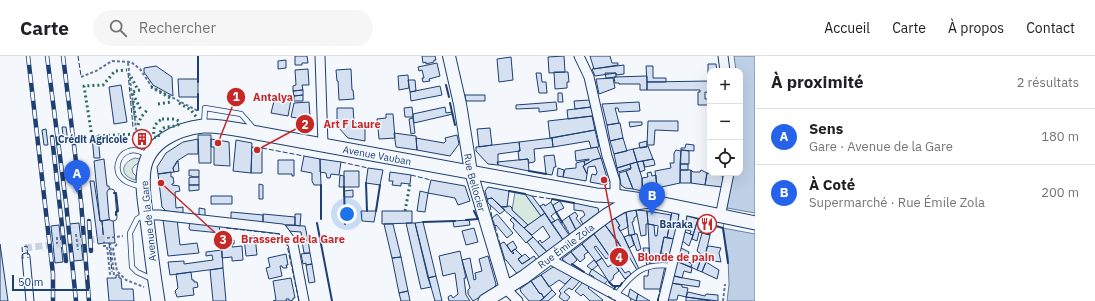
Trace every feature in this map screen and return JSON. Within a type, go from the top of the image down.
[{"type":"main road","name":"Avenue Vauban","points":[[157,144],[173,133],[202,120],[214,126],[257,132],[601,196],[615,196],[649,201]]},
{"type":"main road","name":"Avenue de la Gare","points":[[157,144],[149,155],[144,170],[144,188],[154,281],[158,301]]},
{"type":"main road","points":[[601,196],[605,204],[607,215]]},
{"type":"main road","name":"Rue Émile Zola","points":[[485,301],[524,277],[607,215],[622,206],[649,201],[755,223]]},
{"type":"street","points":[[320,56],[323,144]]},
{"type":"street","name":"Rue Bellocier","points":[[449,56],[460,104],[471,172],[506,289],[518,301]]},
{"type":"street","points":[[579,56],[589,77],[607,156],[615,181],[615,196]]},
{"type":"street","points":[[723,56],[725,68]]},
{"type":"street","points":[[723,217],[729,176]]},
{"type":"street","points":[[111,193],[113,217]]},
{"type":"street","points":[[663,301],[681,228],[684,208]]},
{"type":"street","points":[[147,214],[282,229],[293,244],[304,301]]},
{"type":"street","points":[[26,258],[30,301]]},
{"type":"street","points":[[549,259],[626,301]]},
{"type":"lane","points":[[202,120],[205,108],[242,114],[257,132]]},
{"type":"lane","points":[[144,188],[123,180],[118,171],[117,164],[120,158],[129,151],[136,150],[149,155]]},
{"type":"lane","points":[[147,214],[137,219],[130,233],[132,267],[137,272],[154,281]]},
{"type":"lane","points":[[616,295],[628,278],[639,270],[651,265],[672,266]]},
{"type":"path","points":[[81,77],[96,71],[112,61],[131,62],[140,68],[152,87],[202,120]]},
{"type":"path","points":[[128,62],[137,137]]},
{"type":"path","points":[[76,234],[78,250]]},
{"type":"path","points":[[57,237],[58,244]]},
{"type":"path","points":[[107,238],[115,237]]},
{"type":"path","points":[[103,246],[107,246],[110,274],[114,274],[110,243]]},
{"type":"path","points":[[723,301],[725,284]]},
{"type":"shaded area","points":[[135,158],[140,159],[139,163],[132,169],[136,176],[135,180],[124,173],[124,166],[130,160]]},
{"type":"shaded area","points":[[515,192],[525,194],[541,216],[528,225],[512,210]]},
{"type":"water","points":[[734,56],[755,56],[755,301],[727,301],[729,285],[728,256],[723,231],[732,176],[743,176],[743,68],[736,68]]},
{"type":"pier","points":[[727,208],[755,213],[755,234],[723,228]]},
{"type":"building","points":[[295,56],[307,56],[308,63],[295,65]]},
{"type":"building","points":[[422,56],[435,56],[436,60],[426,64],[426,62],[423,63]]},
{"type":"building","points":[[564,56],[565,72],[549,73],[548,57]]},
{"type":"building","points":[[590,56],[610,56],[612,63],[618,63],[618,65],[594,69]]},
{"type":"building","points":[[511,57],[513,80],[499,82],[497,59]]},
{"type":"building","points":[[286,60],[286,68],[278,69],[278,61]]},
{"type":"building","points":[[437,63],[440,76],[429,79],[430,81],[423,82],[422,78],[424,78],[422,70],[419,71],[418,67]]},
{"type":"building","points":[[708,64],[716,64],[717,68],[708,68]]},
{"type":"building","points":[[624,65],[624,74],[616,75],[616,73],[595,76],[592,69]]},
{"type":"building","points":[[156,66],[172,77],[173,96],[153,85],[144,72],[144,68]]},
{"type":"building","points":[[646,66],[653,66],[653,78],[666,78],[666,82],[647,82]]},
{"type":"building","points":[[308,69],[309,85],[302,85],[303,90],[293,91],[293,86],[296,85],[295,70]]},
{"type":"building","points":[[351,69],[354,99],[339,100],[336,70]]},
{"type":"building","points":[[554,72],[568,72],[569,82],[567,82],[567,88],[555,89]]},
{"type":"building","points":[[536,73],[541,73],[542,82],[546,82],[547,93],[539,93]]},
{"type":"building","points":[[605,73],[616,73],[616,77],[606,78]]},
{"type":"building","points":[[408,75],[409,88],[399,90],[398,76]]},
{"type":"building","points":[[647,76],[647,90],[640,90],[640,84],[615,83],[614,77]]},
{"type":"building","points":[[613,78],[615,88],[599,94],[596,79]]},
{"type":"building","points":[[178,79],[198,79],[198,97],[179,97]]},
{"type":"building","points":[[408,80],[415,80],[416,91],[410,92]]},
{"type":"building","points":[[707,81],[707,92],[705,92],[705,99],[707,99],[707,105],[698,105],[698,92],[700,92],[700,90],[647,90],[647,82]]},
{"type":"building","points":[[121,85],[127,122],[114,124],[109,87]]},
{"type":"building","points":[[440,86],[442,95],[411,101],[410,92]]},
{"type":"building","points":[[303,90],[303,95],[294,96],[293,91]]},
{"type":"building","points":[[558,93],[562,93],[563,102],[558,102]]},
{"type":"building","points":[[303,95],[303,101],[294,101],[294,96]]},
{"type":"building","points":[[465,95],[485,95],[485,101],[466,101]]},
{"type":"building","points":[[275,97],[291,100],[288,116],[271,113]]},
{"type":"building","points":[[590,100],[591,107],[575,109],[574,101]]},
{"type":"building","points":[[309,102],[310,116],[303,119],[291,117],[294,103]]},
{"type":"building","points":[[556,102],[557,110],[539,112],[539,108],[516,109],[516,105]]},
{"type":"building","points":[[639,102],[640,111],[619,112],[618,108],[615,108],[619,123],[607,125],[602,104]]},
{"type":"building","points":[[412,107],[413,117],[405,117],[404,108]]},
{"type":"building","points":[[445,107],[446,113],[452,112],[453,114],[414,123],[413,114]]},
{"type":"building","points":[[591,107],[593,116],[568,119],[567,110]]},
{"type":"building","points":[[337,108],[353,108],[354,121],[357,124],[365,124],[365,141],[348,138],[337,126]]},
{"type":"building","points":[[386,114],[393,114],[395,138],[379,139],[377,119],[386,118]]},
{"type":"building","points":[[592,116],[595,130],[550,138],[548,121]]},
{"type":"building","points":[[413,118],[415,133],[411,134],[409,119]]},
{"type":"building","points":[[648,121],[678,121],[678,131],[655,130],[654,145],[647,145]]},
{"type":"building","points":[[629,122],[642,122],[642,125],[630,127]]},
{"type":"building","points":[[620,123],[623,138],[610,141],[607,125]]},
{"type":"building","points":[[62,127],[66,127],[68,142],[64,143]]},
{"type":"building","points":[[490,128],[492,145],[479,147],[477,129]]},
{"type":"building","points":[[46,129],[48,145],[44,145],[42,130]]},
{"type":"building","points":[[595,130],[599,147],[591,148],[589,141],[553,147],[552,138]]},
{"type":"building","points":[[394,133],[416,136],[417,150],[396,147]]},
{"type":"building","points":[[198,135],[211,135],[211,163],[199,163]]},
{"type":"building","points":[[457,135],[459,144],[450,156],[417,150],[416,138],[444,143],[446,141],[445,138]]},
{"type":"building","points":[[98,136],[100,158],[94,158],[92,137]]},
{"type":"building","points":[[552,138],[553,147],[534,149],[534,162],[529,163],[528,159],[519,160],[519,142]]},
{"type":"building","points":[[623,138],[627,151],[614,154],[610,141]]},
{"type":"building","points":[[198,139],[198,154],[188,154],[177,161],[173,168],[174,172],[158,174],[157,167],[166,153],[183,142]]},
{"type":"building","points":[[211,139],[229,142],[230,166],[214,165],[214,147],[211,147]]},
{"type":"building","points":[[236,140],[252,143],[251,173],[233,171]]},
{"type":"building","points":[[647,141],[647,147],[640,148],[639,143]]},
{"type":"building","points":[[519,142],[520,151],[498,154],[498,165],[488,164],[476,151],[476,147]]},
{"type":"building","points":[[686,144],[694,145],[694,151],[681,150],[681,148],[685,148]]},
{"type":"building","points":[[648,146],[653,159],[637,162],[633,149]]},
{"type":"building","points":[[252,147],[262,148],[262,173],[251,173]]},
{"type":"building","points":[[597,147],[601,158],[593,160],[585,165],[584,161],[589,159],[576,161],[575,151]]},
{"type":"building","points":[[633,149],[637,162],[617,168],[614,154]]},
{"type":"building","points":[[676,150],[681,151],[680,183],[657,188],[655,171],[671,168],[670,163],[674,163],[674,153]]},
{"type":"building","points":[[681,150],[689,151],[689,164],[680,164]]},
{"type":"building","points":[[554,155],[556,167],[554,167],[552,175],[546,174],[544,156]]},
{"type":"building","points":[[304,156],[320,159],[321,185],[314,185],[312,181],[312,173],[301,171]]},
{"type":"building","points":[[601,158],[608,181],[606,185],[590,182],[592,174],[596,175],[597,172],[595,166],[588,167],[587,174],[583,166],[593,160]]},
{"type":"building","points":[[104,159],[113,219],[100,221],[94,161]]},
{"type":"building","points":[[320,159],[341,162],[339,175],[331,174],[330,178],[327,178],[326,173],[320,172]]},
{"type":"building","points":[[528,159],[529,171],[498,165],[497,162]]},
{"type":"building","points":[[653,159],[655,165],[645,167],[643,161]]},
{"type":"building","points":[[278,160],[294,160],[294,176],[292,176],[292,174],[278,174]]},
{"type":"building","points":[[178,161],[179,171],[174,172],[173,168]]},
{"type":"building","points":[[584,161],[585,165],[583,166],[587,174],[586,181],[563,177],[565,169],[576,168],[576,163]]},
{"type":"building","points":[[643,161],[645,170],[640,172],[637,162]]},
{"type":"building","points":[[637,162],[642,178],[642,191],[633,189],[626,171],[631,169],[630,164]]},
{"type":"building","points":[[630,164],[631,168],[618,172],[617,168]]},
{"type":"building","points":[[680,164],[688,164],[688,170],[680,170]]},
{"type":"building","points":[[368,168],[383,170],[380,185],[366,183]]},
{"type":"building","points":[[558,168],[564,170],[563,177],[557,176]]},
{"type":"building","points":[[189,170],[199,170],[199,177],[189,176]]},
{"type":"building","points":[[680,170],[691,170],[691,183],[680,183]]},
{"type":"building","points":[[691,170],[693,172],[700,172],[701,170],[707,173],[705,185],[691,183]]},
{"type":"building","points":[[344,171],[359,171],[359,187],[344,187]]},
{"type":"building","points":[[626,171],[633,189],[625,188],[621,185],[619,173]]},
{"type":"building","points":[[171,172],[171,177],[173,177],[174,183],[172,185],[179,186],[180,191],[175,192],[176,208],[183,207],[183,213],[166,211],[162,207],[158,174]]},
{"type":"building","points":[[390,172],[411,175],[410,184],[401,183],[401,186],[392,185],[393,181],[389,181]]},
{"type":"building","points":[[651,172],[652,176],[656,175],[657,188],[643,191],[642,178],[648,177],[647,173]]},
{"type":"building","points":[[707,173],[707,176],[723,176],[722,187],[705,185]]},
{"type":"building","points":[[340,175],[344,176],[344,187],[339,187]]},
{"type":"building","points":[[199,177],[199,185],[189,185],[189,178]]},
{"type":"building","points":[[431,180],[465,186],[470,201],[458,205],[455,198],[428,193]]},
{"type":"building","points":[[90,181],[94,181],[100,221],[102,221],[104,243],[98,244]]},
{"type":"building","points":[[259,184],[263,185],[263,199],[259,199]]},
{"type":"building","points":[[189,185],[199,185],[199,190],[189,191]]},
{"type":"building","points":[[488,187],[509,191],[507,207],[501,207],[492,198],[487,199],[485,191]]},
{"type":"building","points":[[353,190],[353,197],[344,197],[344,191]]},
{"type":"building","points":[[420,191],[428,193],[425,212],[417,211]]},
{"type":"building","points":[[525,194],[532,196],[545,213],[541,216]]},
{"type":"building","points":[[211,196],[232,196],[232,204],[211,204]]},
{"type":"building","points":[[492,198],[505,210],[500,214],[488,203],[487,199]]},
{"type":"building","points":[[560,201],[564,208],[556,212],[553,205]]},
{"type":"building","points":[[551,202],[556,212],[551,216],[555,221],[551,223],[540,206],[544,204],[545,206]]},
{"type":"building","points":[[574,203],[598,208],[599,212],[583,224],[580,219],[585,215],[583,211],[574,210]]},
{"type":"building","points":[[510,206],[512,210],[528,225],[524,228],[501,207]]},
{"type":"building","points":[[199,208],[205,209],[205,216],[199,215]]},
{"type":"building","points":[[636,210],[637,216],[632,222],[635,234],[629,236],[626,212]]},
{"type":"building","points":[[636,210],[647,211],[648,224],[646,224],[646,235],[641,236]]},
{"type":"building","points":[[361,211],[376,211],[374,222],[362,221]]},
{"type":"building","points":[[382,211],[412,211],[412,223],[382,224]]},
{"type":"building","points":[[647,211],[671,215],[669,228],[648,224]]},
{"type":"building","points":[[231,212],[263,215],[263,224],[231,220]]},
{"type":"building","points":[[575,212],[578,216],[576,218],[582,226],[576,230],[569,216]]},
{"type":"building","points":[[626,212],[628,227],[620,231],[618,227],[620,226],[615,218]]},
{"type":"building","points":[[672,212],[677,213],[679,216],[675,239],[667,238]]},
{"type":"building","points":[[545,213],[564,241],[548,253],[538,242],[540,240],[542,243],[550,237],[543,226],[532,235],[524,228]]},
{"type":"building","points":[[263,214],[295,217],[295,225],[285,225],[285,227],[263,224]]},
{"type":"building","points":[[295,214],[301,214],[300,226],[295,225]]},
{"type":"building","points":[[497,214],[513,233],[507,238],[496,225],[495,226],[492,218]]},
{"type":"building","points":[[569,216],[576,230],[570,235],[562,221]]},
{"type":"building","points":[[687,216],[698,219],[693,235],[690,234],[691,231],[683,229]]},
{"type":"building","points":[[513,217],[533,237],[526,243],[513,228],[514,224],[510,220]]},
{"type":"building","points":[[615,218],[639,269],[637,270],[625,250],[623,250],[605,225]]},
{"type":"building","points":[[113,219],[115,243],[104,243],[102,221]]},
{"type":"building","points":[[177,219],[180,245],[197,243],[199,253],[168,256],[163,220]]},
{"type":"building","points":[[558,219],[569,235],[563,240],[551,223]]},
{"type":"building","points":[[698,219],[712,223],[710,235],[699,232],[697,241],[692,239]]},
{"type":"building","points":[[469,220],[470,225],[454,227],[453,221]]},
{"type":"building","points":[[190,222],[219,225],[220,233],[190,230]]},
{"type":"building","points":[[423,222],[436,276],[428,278],[415,223]]},
{"type":"building","points":[[79,223],[83,260],[74,261],[69,224]]},
{"type":"building","points":[[406,223],[415,223],[431,287],[421,289]]},
{"type":"building","points":[[384,224],[393,224],[401,257],[392,258]]},
{"type":"building","points":[[648,224],[654,225],[655,236],[657,236],[658,227],[669,228],[667,238],[664,237],[658,264],[650,264]]},
{"type":"building","points":[[59,225],[63,262],[55,263],[51,226]]},
{"type":"building","points":[[285,225],[305,226],[308,240],[302,241],[301,232],[288,231]]},
{"type":"building","points":[[605,225],[617,240],[629,260],[626,262],[620,252],[615,255],[619,261],[617,262],[625,273],[629,271],[631,274],[625,279],[594,234]]},
{"type":"building","points":[[474,228],[478,242],[466,245],[462,231]]},
{"type":"building","points":[[683,229],[685,232],[693,235],[689,246],[681,240]]},
{"type":"building","points":[[702,233],[710,235],[705,257],[697,251]]},
{"type":"building","points":[[594,234],[610,257],[606,259],[596,246],[594,247],[602,258],[596,262],[582,244]]},
{"type":"building","points":[[637,234],[641,249],[637,251],[631,235]]},
{"type":"building","points":[[631,235],[634,245],[629,248],[624,237]]},
{"type":"building","points":[[255,236],[257,255],[246,256],[244,237]]},
{"type":"building","points":[[533,237],[548,253],[540,258],[527,242]]},
{"type":"building","points":[[664,237],[675,239],[671,255],[661,253]]},
{"type":"building","points":[[231,238],[231,241],[234,240],[232,247],[242,246],[243,260],[232,261],[232,257],[222,258],[221,239]]},
{"type":"building","points":[[308,240],[310,253],[304,253],[302,241]]},
{"type":"building","points":[[513,241],[517,248],[511,252],[507,245]]},
{"type":"building","points":[[504,242],[513,254],[514,253],[512,251],[515,249],[522,256],[518,259],[522,264],[534,256],[538,262],[518,275],[505,260],[500,244]]},
{"type":"building","points":[[0,244],[8,301],[0,301]]},
{"type":"building","points":[[582,244],[588,252],[584,255],[585,258],[580,262],[571,252]]},
{"type":"building","points":[[679,247],[689,252],[687,261],[692,264],[691,267],[676,261]]},
{"type":"building","points":[[707,247],[721,248],[719,253],[721,262],[705,257]]},
{"type":"building","points":[[643,248],[649,248],[650,264],[647,266]]},
{"type":"building","points":[[222,250],[223,268],[170,275],[168,262],[184,261],[184,264],[213,260],[212,255],[206,256],[206,252]]},
{"type":"building","points":[[460,251],[466,278],[464,278],[466,295],[470,301],[449,301],[448,297],[451,295],[453,298],[458,294],[455,273],[443,276],[439,256]]},
{"type":"building","points":[[571,252],[577,260],[570,266],[562,259]]},
{"type":"building","points":[[310,253],[312,264],[303,264],[301,254]]},
{"type":"building","points":[[286,254],[288,265],[286,265],[287,268],[280,266],[282,276],[269,279],[266,268],[270,267],[268,258]]},
{"type":"building","points":[[525,254],[530,259],[522,264],[518,259]]},
{"type":"building","points":[[694,255],[701,259],[697,270],[691,267]]},
{"type":"building","points":[[488,256],[496,284],[494,289],[473,301],[468,294],[468,290],[470,288],[462,260],[470,258],[474,280],[476,279],[475,273],[482,271],[479,259]]},
{"type":"building","points":[[401,257],[408,291],[399,293],[392,258]]},
{"type":"building","points":[[602,258],[608,267],[614,263],[619,271],[609,282],[596,262]]},
{"type":"building","points":[[701,259],[706,262],[702,272],[697,270]]},
{"type":"building","points":[[594,260],[598,265],[592,270],[587,266]]},
{"type":"building","points":[[676,261],[692,268],[691,273],[684,271],[682,278],[672,275]]},
{"type":"building","points":[[706,262],[719,270],[717,279],[702,272]]},
{"type":"building","points":[[312,264],[315,282],[309,283],[306,265]]},
{"type":"building","points":[[649,266],[665,266],[660,289],[644,289],[644,276],[648,276]]},
{"type":"building","points":[[553,267],[558,267],[573,276],[565,284],[559,280],[549,287],[541,275]]},
{"type":"building","points":[[223,268],[226,301],[213,301],[210,270]]},
{"type":"building","points":[[592,269],[608,280],[603,286],[589,274]]},
{"type":"building","points":[[191,272],[192,280],[197,282],[198,287],[193,288],[194,295],[177,297],[175,291],[178,288],[176,274]]},
{"type":"building","points":[[116,275],[119,275],[119,278],[121,278],[122,289],[133,289],[134,301],[109,301],[107,278],[116,278]]},
{"type":"building","points":[[541,275],[552,290],[544,298],[531,281]]},
{"type":"building","points":[[436,276],[442,301],[435,301],[428,278]]},
{"type":"building","points":[[573,276],[581,280],[572,290],[569,288],[564,292],[570,297],[567,301],[564,301],[559,297],[561,293],[559,291]]},
{"type":"building","points":[[673,276],[700,281],[699,287],[671,283]]},
{"type":"building","points":[[291,278],[295,298],[289,301],[289,299],[286,299],[287,301],[273,301],[276,300],[273,281]]},
{"type":"building","points":[[531,281],[544,298],[540,301],[529,301],[521,292],[520,289]]},
{"type":"building","points":[[583,282],[590,286],[588,288],[603,300],[590,301],[583,294],[581,296],[575,291]]},
{"type":"building","points":[[671,283],[688,288],[686,297],[678,295],[677,300],[667,300]]},
{"type":"building","points":[[630,289],[638,294],[636,301],[628,297]]},
{"type":"building","points":[[552,290],[556,294],[548,301],[540,301]]},
{"type":"building","points":[[408,291],[410,301],[401,301],[399,293]]},
{"type":"building","points":[[688,292],[705,296],[706,294],[718,295],[718,301],[686,297]]},
{"type":"building","points":[[638,294],[650,301],[636,301]]},
{"type":"building","points":[[686,297],[711,301],[686,301]]},
{"type":"tunnel","points":[[25,248],[107,238]]},
{"type":"railway","points":[[28,56],[53,274],[53,301]]},
{"type":"railway","points":[[47,56],[66,203],[76,301]]},
{"type":"railway","points":[[63,56],[81,202],[89,301]]},
{"type":"railway","points":[[52,137],[66,261]]},
{"type":"railway","points":[[89,221],[91,251]]},
{"type":"hedge","points":[[92,137],[84,86],[103,85],[115,71],[127,70]]},
{"type":"hedge","points":[[131,77],[137,88]]},
{"type":"hedge","points":[[151,87],[170,98]]},
{"type":"hedge","points":[[140,90],[132,92],[141,110]]},
{"type":"hedge","points":[[133,101],[136,121]]},
{"type":"hedge","points":[[158,104],[172,102]]},
{"type":"hedge","points":[[179,103],[191,110],[197,118]]},
{"type":"hedge","points":[[138,125],[141,117],[148,109]]},
{"type":"hedge","points":[[162,119],[175,119],[179,121],[178,125],[163,128],[158,138],[154,137],[155,126],[162,119]]},
{"type":"hedge","points":[[98,136],[135,134]]},
{"type":"hedge","points":[[138,142],[138,139],[141,136]]},
{"type":"hedge","points":[[405,211],[410,184]]},
{"type":"fence","points":[[78,56],[81,76]]},
{"type":"fence","points":[[128,73],[133,127]]},
{"type":"fence","points":[[262,148],[304,156]]},
{"type":"fence","points":[[341,162],[368,168]]},
{"type":"fence","points":[[411,175],[431,180]]},
{"type":"fence","points":[[532,196],[552,199],[551,202]]},
{"type":"fence","points":[[490,205],[492,218]]},
{"type":"fence","points":[[495,226],[500,244]]},
{"type":"fence","points":[[226,228],[279,234],[287,245],[299,301]]},
{"type":"fence","points":[[109,243],[112,272]]},
{"type":"fence","points":[[23,259],[22,247],[27,246],[28,258]]},
{"type":"fence","points":[[658,299],[660,289]]},
{"type":"fence","points":[[608,296],[616,301]]},
{"type":"wall","points":[[198,56],[198,82]]},
{"type":"wall","points":[[446,85],[449,97]]},
{"type":"wall","points":[[198,94],[198,110]]},
{"type":"wall","points":[[450,103],[455,125]]},
{"type":"wall","points":[[529,171],[546,174]]},
{"type":"wall","points":[[366,183],[367,211]]},
{"type":"wall","points":[[321,185],[321,219]]},
{"type":"wall","points":[[376,211],[380,185]]},
{"type":"wall","points":[[344,187],[345,224]]},
{"type":"wall","points":[[509,191],[525,194]]},
{"type":"wall","points":[[114,193],[116,193],[118,211],[116,212],[116,215]]},
{"type":"wall","points":[[552,199],[574,203]]},
{"type":"wall","points":[[466,220],[478,219],[474,211]]},
{"type":"wall","points":[[556,212],[562,222]]},
{"type":"wall","points":[[423,222],[455,221]]},
{"type":"wall","points":[[317,223],[332,301]]},
{"type":"wall","points":[[712,225],[723,228],[728,263]]},
{"type":"wall","points":[[572,264],[584,272]]},
{"type":"wall","points":[[609,282],[613,286],[616,286]]},
{"type":"wall","points":[[614,289],[622,283]]},
{"type":"place","name":"Crédit Agricole","points":[[142,139]]},
{"type":"place","name":"Antalya","points":[[218,143]]},
{"type":"place","name":"Art F Laure","points":[[257,150]]},
{"type":"place","name":"Blonde de pain","points":[[604,180]]},
{"type":"place","name":"Brasserie de la Gare","points":[[161,183]]},
{"type":"place","name":"Sens","points":[[77,193]]},
{"type":"place","name":"À Coté","points":[[652,215]]},
{"type":"place","name":"Baraka","points":[[707,224]]}]
